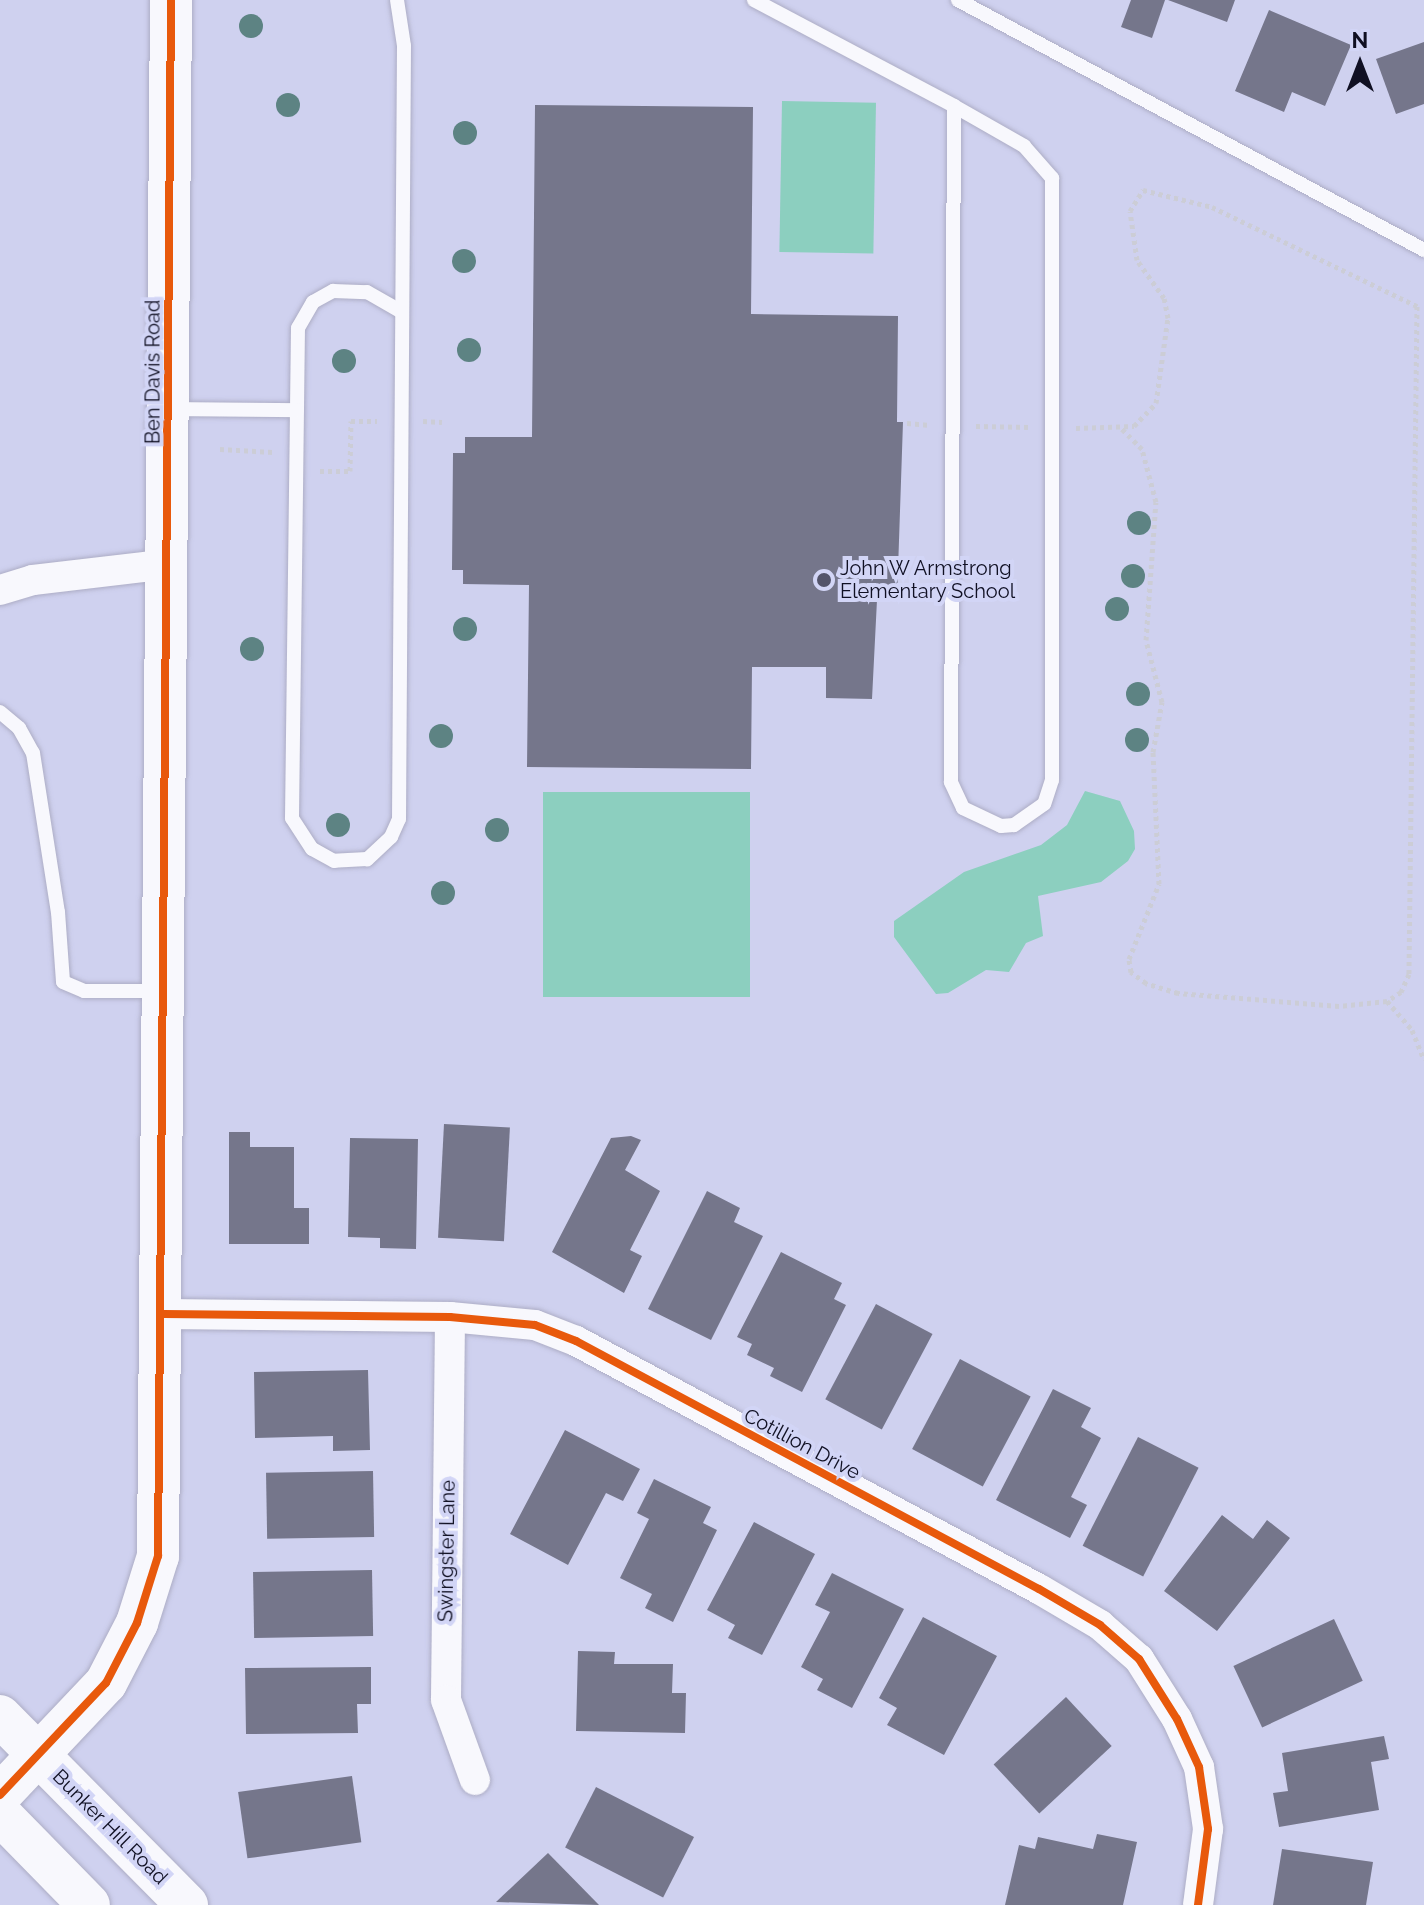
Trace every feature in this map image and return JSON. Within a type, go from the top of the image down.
[{"type":"street","name":"Ben Davis Road","points":[[0,1795],[106,1683],[137,1623],[158,1556],[164,1314],[171,0]]},
{"type":"street","points":[[0,590],[33,580],[170,564]]},
{"type":"street","name":"Cotillion Drive","points":[[164,1314],[450,1317],[535,1325],[576,1341],[1100,1625],[1139,1659],[1177,1719],[1199,1767],[1208,1829],[1198,1905]]},
{"type":"street","name":"Swingster Lane","points":[[450,1317],[446,1700],[475,1780]]},
{"type":"street","name":"Bunker Hill Road","points":[[0,1716],[187,1905]]},
{"type":"street","points":[[0,1814],[89,1905]]},
{"type":"lane","points":[[397,0],[404,46],[399,819],[376,852],[346,863],[312,849],[292,818],[298,328],[313,302],[333,291],[367,292],[402,312]]},
{"type":"lane","points":[[754,0],[954,106],[1024,146],[1052,178],[1052,780],[1044,804],[1014,825],[1001,826],[963,808],[951,782],[954,106]]},
{"type":"lane","points":[[958,0],[1424,250]]},
{"type":"lane","points":[[168,409],[297,410]]},
{"type":"lane","points":[[0,712],[19,728],[33,753],[63,982],[84,991],[166,991]]},
{"type":"path","points":[[907,423],[1121,428],[1143,420],[1156,403],[1168,318],[1164,298],[1137,260],[1130,211],[1143,190],[1212,207],[1401,295],[1421,315],[1409,974],[1401,992],[1387,1001],[1328,1006],[1178,993],[1146,983],[1131,972],[1129,959],[1159,884],[1153,752],[1162,702],[1146,640],[1156,502],[1142,449],[1121,428]]},
{"type":"path","points":[[220,449],[273,450],[273,471],[350,471],[351,421],[442,422]]},
{"type":"path","points":[[1387,1001],[1412,1030],[1424,1060]]},
{"type":"green space","points":[[782,101],[876,103],[873,254],[779,252]]},
{"type":"green space","points":[[1085,791],[1120,801],[1134,831],[1135,849],[1128,861],[1101,882],[1038,896],[1043,936],[1026,943],[1009,972],[986,970],[948,993],[936,994],[894,937],[894,921],[964,872],[1041,845],[1067,825]]},
{"type":"green space","points":[[543,792],[750,792],[750,997],[543,997]]},
{"type":"building","points":[[1131,0],[1165,0],[1152,38],[1121,27]]},
{"type":"building","points":[[1168,0],[1235,0],[1227,22]]},
{"type":"building","points":[[1269,10],[1351,45],[1325,106],[1292,92],[1284,112],[1235,91]]},
{"type":"building","points":[[1424,42],[1424,104],[1396,114],[1376,59]]},
{"type":"building","points":[[535,105],[753,107],[751,314],[898,316],[897,422],[903,422],[897,600],[877,600],[872,699],[826,698],[826,667],[752,667],[751,769],[527,767],[529,585],[463,584],[463,570],[452,570],[453,453],[465,453],[465,437],[532,437]]},
{"type":"building","points":[[444,1124],[510,1127],[504,1241],[438,1238]]},
{"type":"building","points":[[229,1132],[250,1132],[250,1147],[294,1147],[294,1208],[309,1208],[309,1244],[229,1244]]},
{"type":"building","points":[[631,1136],[641,1140],[625,1170],[660,1191],[630,1250],[642,1256],[624,1293],[552,1252],[611,1138]]},
{"type":"building","points":[[350,1138],[418,1139],[416,1249],[380,1248],[380,1238],[348,1237]]},
{"type":"building","points":[[707,1191],[740,1208],[734,1222],[763,1236],[711,1340],[648,1309]]},
{"type":"building","points":[[781,1252],[842,1283],[834,1299],[846,1305],[802,1392],[770,1376],[774,1368],[747,1355],[752,1344],[737,1337]]},
{"type":"building","points":[[876,1304],[933,1334],[882,1429],[825,1399]]},
{"type":"building","points":[[960,1359],[1031,1397],[983,1487],[912,1449]]},
{"type":"building","points":[[368,1370],[370,1450],[333,1451],[333,1436],[255,1438],[254,1372]]},
{"type":"building","points":[[1053,1389],[1091,1408],[1081,1427],[1101,1438],[1071,1497],[1087,1505],[1070,1538],[996,1500]]},
{"type":"building","points":[[565,1430],[640,1469],[623,1501],[606,1493],[568,1565],[510,1534]]},
{"type":"building","points":[[1138,1437],[1199,1468],[1143,1577],[1083,1546]]},
{"type":"building","points":[[373,1471],[374,1537],[267,1539],[266,1473]]},
{"type":"building","points":[[654,1479],[711,1507],[703,1523],[717,1530],[673,1622],[645,1608],[652,1594],[620,1578],[649,1519],[637,1513]]},
{"type":"building","points":[[1222,1515],[1253,1539],[1267,1520],[1290,1538],[1217,1631],[1164,1591]]},
{"type":"building","points":[[754,1522],[815,1554],[762,1655],[728,1638],[735,1625],[707,1610]]},
{"type":"building","points":[[372,1570],[373,1636],[254,1638],[253,1572]]},
{"type":"building","points":[[832,1573],[904,1609],[852,1708],[817,1690],[823,1679],[801,1667],[830,1612],[815,1605]]},
{"type":"building","points":[[923,1617],[997,1656],[944,1755],[887,1725],[897,1708],[879,1698]]},
{"type":"building","points":[[1334,1619],[1363,1681],[1262,1728],[1233,1666]]},
{"type":"building","points":[[578,1651],[615,1652],[614,1664],[673,1664],[672,1693],[686,1693],[685,1733],[576,1731]]},
{"type":"building","points":[[371,1667],[371,1704],[357,1704],[358,1733],[246,1734],[245,1668]]},
{"type":"building","points":[[1066,1697],[1112,1746],[1039,1814],[994,1765]]},
{"type":"building","points":[[1384,1736],[1389,1759],[1371,1762],[1379,1810],[1279,1827],[1273,1793],[1288,1791],[1282,1753]]},
{"type":"building","points":[[352,1776],[361,1842],[247,1858],[238,1792]]},
{"type":"building","points":[[596,1787],[694,1837],[663,1898],[565,1848]]},
{"type":"building","points":[[1097,1834],[1137,1842],[1123,1905],[1005,1905],[1019,1845],[1035,1849],[1038,1837],[1093,1849]]},
{"type":"building","points":[[1282,1849],[1373,1862],[1366,1905],[1273,1905]]},
{"type":"building","points":[[548,1853],[599,1905],[496,1902]]},
{"type":"cycle path","points":[[0,1795],[106,1683],[137,1623],[158,1556],[171,0]]},
{"type":"cycle path","points":[[164,1314],[450,1317],[535,1325],[576,1341],[1039,1589],[1100,1625],[1139,1659],[1177,1719],[1199,1767],[1208,1829],[1198,1905]]},
{"type":"place","name":"John W Armstrong Elementary School","points":[[824,580]]}]
